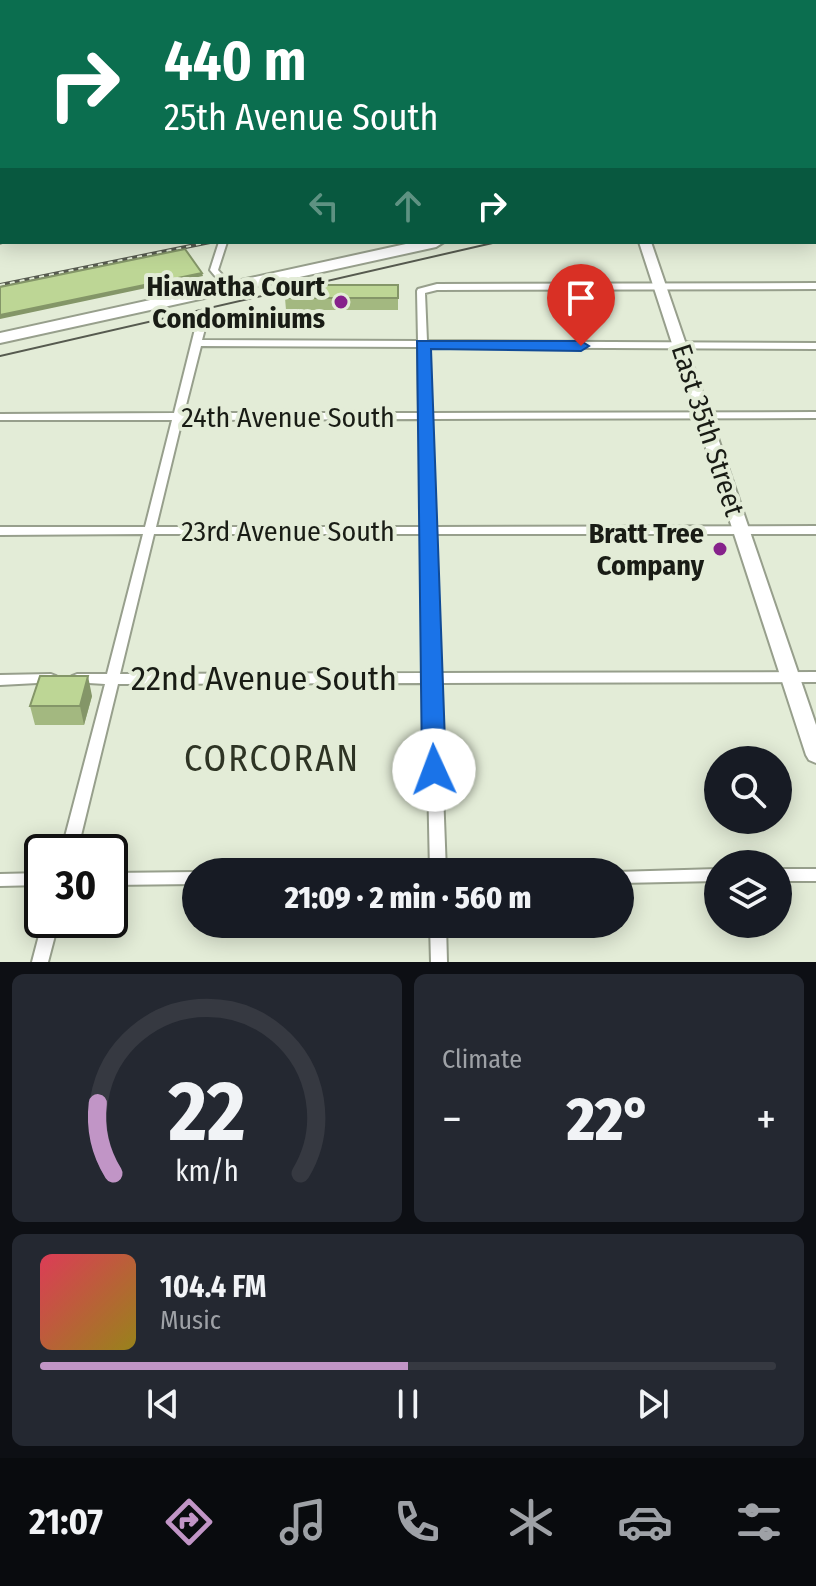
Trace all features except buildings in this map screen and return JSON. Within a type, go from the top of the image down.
[{"type":"highway","points":[[4,335],[223,280],[393,244]]},
{"type":"highway","points":[[4,335],[427,244]]},
{"type":"street","points":[[222,244],[214,270],[223,280]]},
{"type":"street","name":"East 35th Street","points":[[646,244],[816,755]]},
{"type":"street","points":[[437,858],[421,291],[428,287],[816,286]]},
{"type":"street","points":[[74,834],[152,531],[202,321]]},
{"type":"street","points":[[196,343],[816,346]]},
{"type":"street","name":"24th Avenue South","points":[[0,417],[816,415]]},
{"type":"street","name":"23rd Avenue South","points":[[0,531],[816,530]]},
{"type":"street","name":"22nd Avenue South","points":[[0,680],[816,677]]},
{"type":"street","points":[[634,877],[704,875]]},
{"type":"street","points":[[792,875],[816,875]]},
{"type":"street","points":[[128,879],[182,878]]},
{"type":"street","points":[[0,880],[24,879]]},
{"type":"street","points":[[40,962],[46,938]]},
{"type":"street","points":[[438,938],[439,962]]},
{"type":"tram line","points":[[0,356],[488,244]]},
{"type":"railway","points":[[0,285],[200,244]]},
{"type":"place","name":"Hiawatha Court Condominiums","points":[[341,302]]},
{"type":"place","name":"Bratt Tree Company","points":[[720,549]]},
{"type":"district","name":"CORCORAN","points":[[272,759]]},
{"type":"route","points":[[434,770],[423,345],[581,346]]}]
